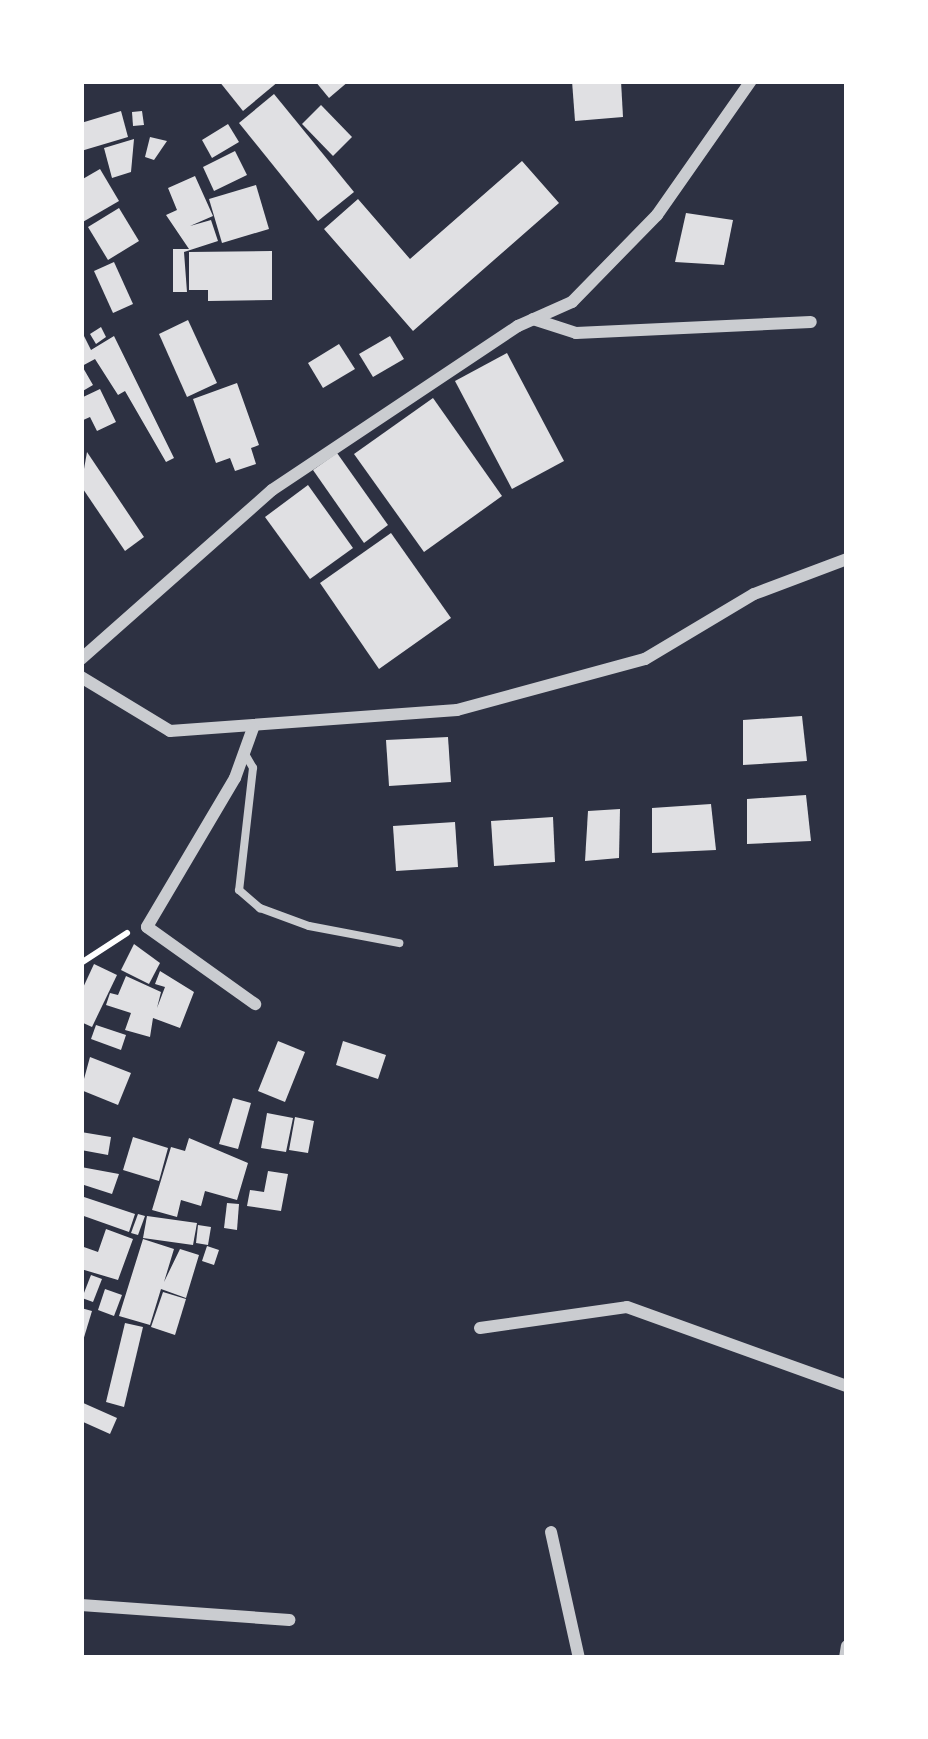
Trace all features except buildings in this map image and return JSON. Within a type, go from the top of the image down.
[{"type":"street","points":[[81,659],[272,490],[533,319],[572,302],[619,261],[710,149],[751,81]]},
{"type":"street","points":[[533,319],[576,333],[811,322]]},
{"type":"street","points":[[81,677],[170,731],[457,710],[548,691],[645,659],[754,594],[847,559]]},
{"type":"street","points":[[253,728],[244,753],[147,927],[255,1004]]},
{"type":"street","points":[[480,1328],[627,1307],[847,1386]]},
{"type":"street","points":[[551,1532],[579,1658]]},
{"type":"street","points":[[81,1605],[289,1620]]},
{"type":"street","points":[[845,1658],[847,1646]]},
{"type":"lane","points":[[244,753],[254,769],[239,890],[260,908],[308,926],[399,943]]},
{"type":"path","points":[[81,963],[106,939],[147,927]]}]
